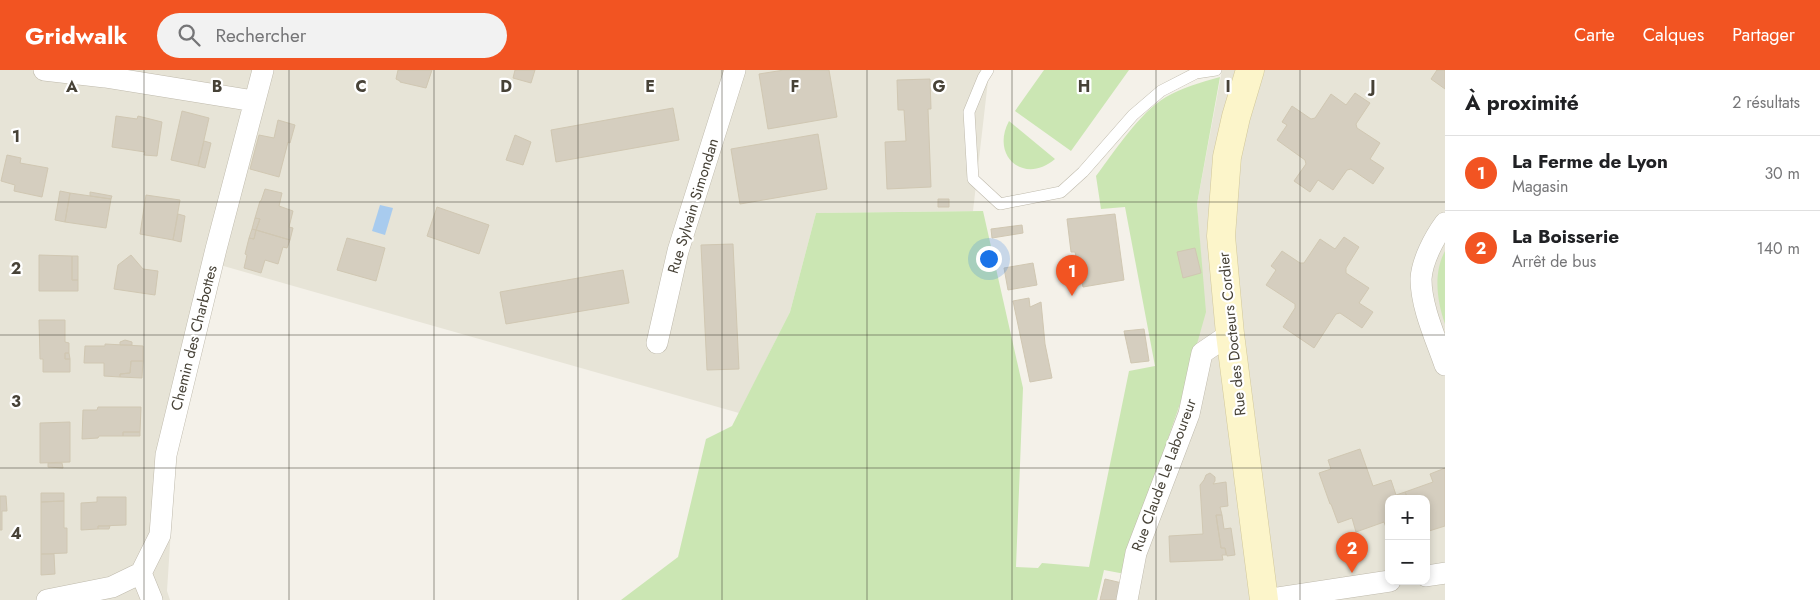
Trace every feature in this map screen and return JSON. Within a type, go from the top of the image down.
[{"type":"street","points":[[44,70],[105,76],[254,102]]},
{"type":"street","name":"Chemin des Charbottes","points":[[141,573],[160,535],[166,455],[216,249],[263,70]]},
{"type":"street","name":"Rue Sylvain Simondan","points":[[657,343],[678,251],[735,70]]},
{"type":"street","name":"Rue des Docteurs Cordier","points":[[1247,70],[1227,157],[1221,236],[1230,334],[1264,600]]},
{"type":"street","points":[[1445,223],[1429,250],[1421,279],[1425,308],[1445,365]]},
{"type":"street","name":"Rue Claude Le Laboureur","points":[[1127,600],[1136,552],[1189,414],[1202,353],[1230,334]]},
{"type":"street","points":[[47,600],[112,587],[141,573],[152,600]]},
{"type":"street","points":[[1430,575],[1445,573]]},
{"type":"street","points":[[1264,600],[1385,582]]},
{"type":"lane","points":[[988,70],[969,112],[973,179],[1000,204],[1061,192],[1083,172],[1132,115],[1161,91],[1196,73],[1216,70]]},
{"type":"shaded area","points":[[0,70],[990,70],[973,211],[816,213],[790,312],[739,413],[220,265],[177,436],[167,591],[170,600],[0,600]]},
{"type":"shaded area","points":[[1222,70],[1445,70],[1445,600],[1120,600],[1130,548],[1181,401],[1205,312],[1197,204]]},
{"type":"green space","points":[[1044,70],[1129,70],[1071,151],[1015,111]]},
{"type":"green space","points":[[1220,77],[1197,204],[1206,312],[1181,401],[1130,548],[1125,574],[1104,570],[1097,600],[621,600],[678,557],[706,439],[732,426],[790,312],[816,213],[983,211],[1023,388],[1016,567],[1038,568],[1042,563],[1089,567],[1129,371],[1155,366],[1125,207],[1101,209],[1096,176],[1137,122],[1156,104],[1179,91]]},
{"type":"green space","points":[[1009,121],[1055,159],[1044,166],[1032,169],[1022,168],[1014,163],[1007,156],[1004,146],[1004,134]]},
{"type":"green space","points":[[1445,251],[1445,324],[1438,297],[1438,278],[1441,260]]},
{"type":"water","points":[[380,205],[393,208],[385,235],[372,231]]},
{"type":"building","points":[[398,70],[432,70],[426,88],[400,82],[396,79]]},
{"type":"building","points":[[515,70],[535,70],[531,83],[513,78]]},
{"type":"building","points":[[784,70],[829,70],[837,117],[768,129],[759,74]]},
{"type":"building","points":[[1437,70],[1445,70],[1445,89],[1431,79]]},
{"type":"building","points":[[930,79],[931,109],[928,109],[931,187],[887,189],[885,142],[906,141],[904,110],[898,110],[897,80]]},
{"type":"building","points":[[1355,93],[1370,103],[1356,124],[1357,128],[1380,143],[1370,159],[1384,168],[1373,184],[1351,169],[1347,170],[1333,190],[1318,180],[1310,192],[1294,181],[1306,164],[1305,160],[1277,140],[1287,125],[1282,122],[1292,106],[1311,119],[1315,118],[1331,94],[1346,105]]},
{"type":"building","points":[[673,108],[679,140],[556,162],[551,130]]},
{"type":"building","points":[[182,111],[209,118],[198,166],[171,160]]},
{"type":"building","points":[[116,116],[137,119],[138,116],[162,122],[157,156],[144,155],[145,152],[112,147]]},
{"type":"building","points":[[278,120],[295,125],[290,143],[288,142],[279,177],[250,169],[259,135],[274,138]]},
{"type":"building","points":[[818,134],[827,189],[740,204],[731,149]]},
{"type":"building","points":[[515,135],[531,142],[523,165],[506,160]]},
{"type":"building","points":[[204,141],[211,143],[205,168],[198,166]]},
{"type":"building","points":[[7,155],[21,158],[20,163],[48,168],[42,197],[14,191],[15,185],[1,181]]},
{"type":"building","points":[[265,189],[282,193],[279,206],[293,211],[289,227],[293,228],[290,240],[256,230],[260,219],[255,218]]},
{"type":"building","points":[[60,191],[70,193],[65,222],[55,220]]},
{"type":"building","points":[[90,192],[112,196],[111,199],[90,196]]},
{"type":"building","points":[[70,193],[111,199],[106,228],[65,222]]},
{"type":"building","points":[[146,195],[180,200],[173,240],[140,234]]},
{"type":"building","points":[[938,199],[949,199],[949,207],[938,207]]},
{"type":"building","points":[[437,207],[489,225],[479,254],[427,236]]},
{"type":"building","points":[[178,214],[185,216],[181,242],[173,240]]},
{"type":"building","points":[[1115,214],[1124,280],[1083,287],[1075,252],[1071,252],[1067,219]]},
{"type":"building","points":[[255,218],[260,219],[256,230],[252,229]]},
{"type":"building","points":[[1022,225],[1023,233],[992,238],[991,229]]},
{"type":"building","points":[[252,229],[256,230],[254,239],[249,238]]},
{"type":"building","points":[[256,230],[290,240],[287,248],[283,247],[278,264],[265,260],[261,273],[244,268],[249,238],[254,239]]},
{"type":"building","points":[[1344,237],[1359,247],[1346,268],[1346,273],[1369,288],[1359,303],[1373,312],[1362,328],[1340,313],[1336,314],[1314,348],[1283,327],[1295,308],[1295,304],[1266,285],[1276,270],[1271,266],[1282,251],[1300,263],[1304,263],[1320,239],[1335,249]]},
{"type":"building","points":[[347,238],[385,248],[376,281],[337,270]]},
{"type":"building","points":[[733,244],[739,369],[707,370],[701,245]]},
{"type":"building","points":[[1195,248],[1201,273],[1183,278],[1177,252]]},
{"type":"building","points":[[39,255],[72,256],[72,280],[78,280],[78,291],[39,291]]},
{"type":"building","points":[[131,255],[143,269],[158,271],[155,295],[114,289],[118,265]]},
{"type":"building","points":[[72,256],[78,256],[78,280],[72,280]]},
{"type":"building","points":[[1033,263],[1037,285],[1008,290],[1004,268]]},
{"type":"building","points":[[623,270],[629,303],[506,324],[500,292]]},
{"type":"building","points":[[1029,298],[1030,307],[1041,302],[1045,344],[1052,378],[1030,382],[1013,301]]},
{"type":"building","points":[[39,320],[65,320],[65,342],[69,343],[69,353],[65,353],[65,359],[70,359],[70,372],[43,372],[43,359],[40,359]]},
{"type":"building","points":[[1144,329],[1149,361],[1131,363],[1124,331]]},
{"type":"building","points":[[125,340],[132,342],[132,345],[120,345],[120,342]]},
{"type":"building","points":[[105,344],[143,346],[143,361],[131,361],[130,373],[120,374],[120,377],[104,376],[104,363],[84,363],[85,346],[105,346]]},
{"type":"building","points":[[65,353],[69,353],[70,359],[65,359]]},
{"type":"building","points":[[131,361],[143,361],[142,378],[120,377],[120,374],[130,373]]},
{"type":"building","points":[[98,407],[141,407],[140,432],[123,432],[123,436],[99,436],[98,438],[82,439],[83,410],[97,410]]},
{"type":"building","points":[[70,422],[70,462],[40,463],[40,423]]},
{"type":"building","points":[[123,432],[140,432],[140,436],[123,436]]},
{"type":"building","points":[[1360,449],[1373,486],[1391,480],[1396,495],[1385,495],[1385,525],[1384,522],[1356,532],[1352,518],[1338,523],[1319,473],[1331,469],[1328,460]]},
{"type":"building","points":[[48,463],[62,463],[63,468],[48,467]]},
{"type":"building","points":[[1445,468],[1445,526],[1430,531],[1430,495],[1406,495],[1405,492],[1433,482],[1430,474]]},
{"type":"building","points":[[1210,473],[1215,477],[1213,484],[1226,482],[1228,506],[1220,507],[1222,515],[1216,515],[1221,548],[1225,548],[1226,555],[1222,555],[1223,560],[1170,562],[1169,536],[1203,534],[1200,485],[1206,475]]},
{"type":"building","points":[[41,493],[64,493],[64,501],[41,502]]},
{"type":"building","points":[[0,496],[6,496],[7,511],[2,511],[2,530],[0,530]]},
{"type":"building","points":[[97,497],[126,497],[126,525],[98,526],[98,529],[81,530],[81,503],[97,502]]},
{"type":"building","points":[[64,501],[64,528],[67,528],[67,553],[41,554],[41,502]]},
{"type":"building","points":[[1216,515],[1222,515],[1224,529],[1231,528],[1235,555],[1227,556],[1225,548],[1221,548]]},
{"type":"building","points":[[98,526],[110,526],[109,529],[98,529]]},
{"type":"building","points":[[41,554],[54,554],[55,574],[41,575]]},
{"type":"building","points":[[1105,579],[1122,583],[1119,600],[1100,600]]},
{"type":"place","name":"La Ferme de Lyon","points":[[1072,296]]},
{"type":"place","name":"La Boisserie","points":[[1352,573]]}]
